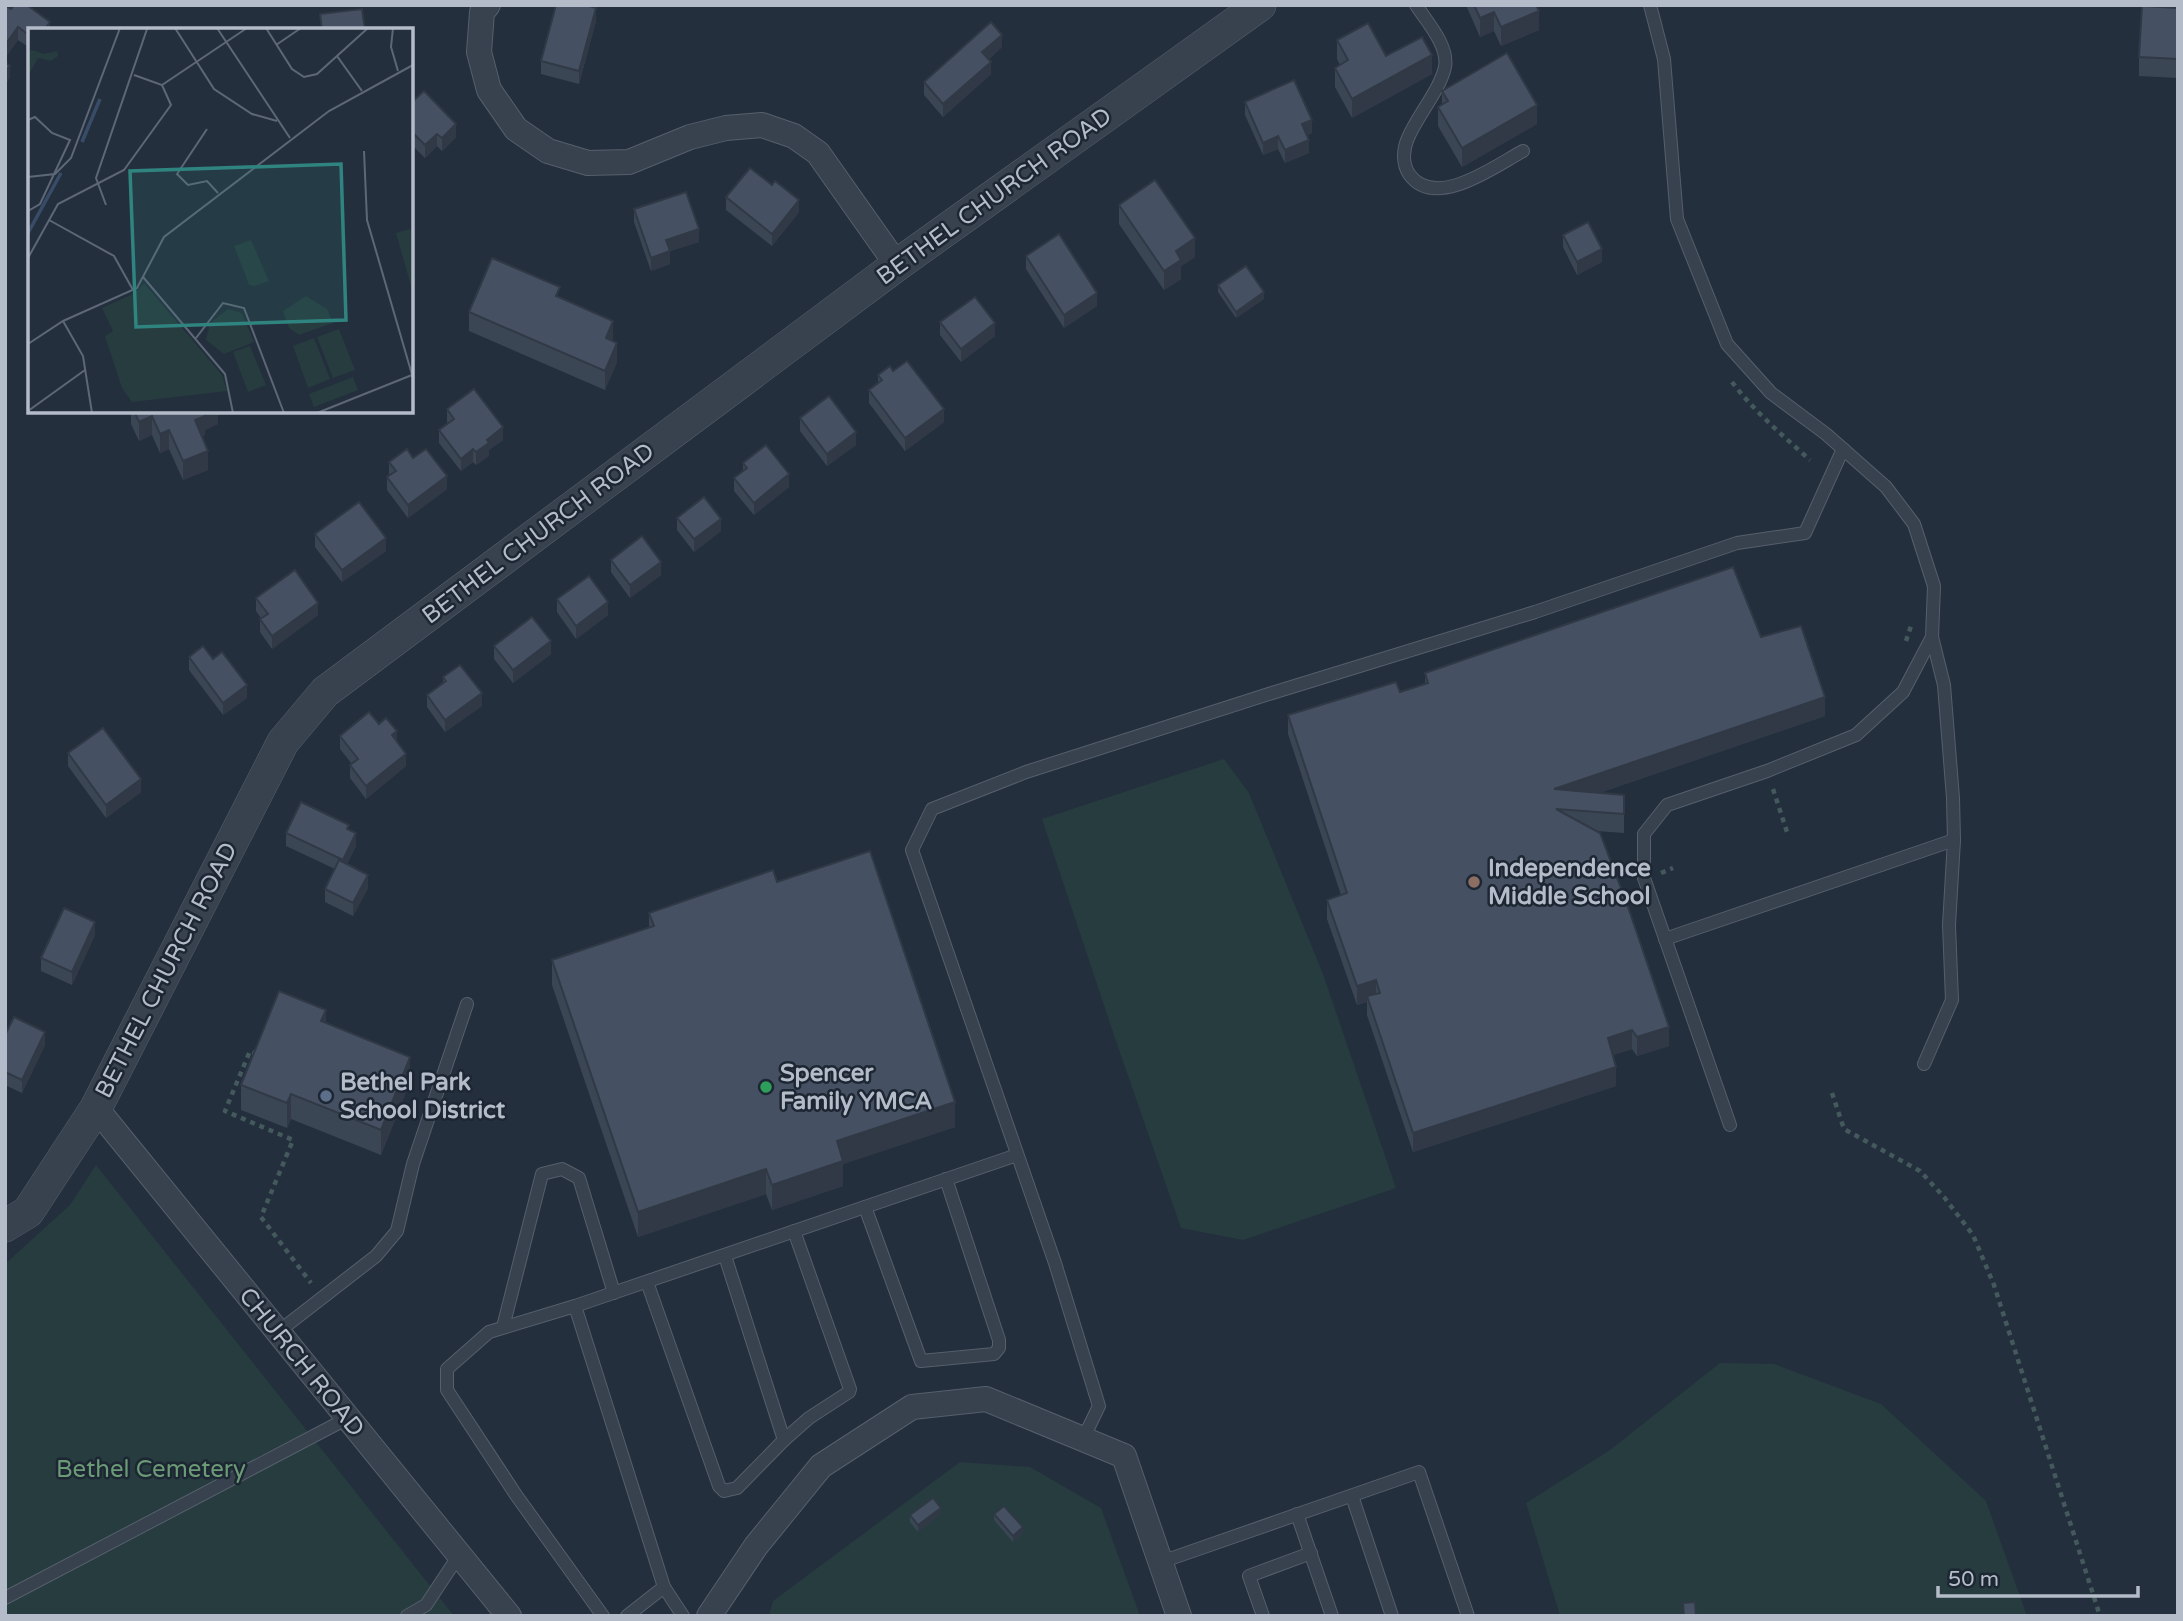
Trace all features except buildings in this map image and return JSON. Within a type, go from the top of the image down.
[{"type":"street","points":[[488,5],[482,12],[479,52],[489,90],[516,129],[548,151],[588,163],[629,162],[690,137],[726,128],[762,125],[793,136],[818,153],[897,265]]},
{"type":"street","name":"BETHEL CHURCH ROAD","points":[[5,1226],[28,1212],[96,1108],[283,742],[325,692],[897,265],[1259,5]]},
{"type":"street","name":"CHURCH ROAD","points":[[96,1108],[509,1616]]},
{"type":"street","points":[[709,1616],[757,1546],[821,1466],[912,1407],[986,1399],[1124,1456],[1179,1616]]},
{"type":"lane","points":[[1416,5],[1444,49],[1445,66],[1404,149],[1406,168],[1413,180],[1434,189],[1455,187],[1523,151]]},
{"type":"lane","points":[[1650,5],[1664,59],[1677,219],[1727,344],[1771,393],[1886,486],[1914,524],[1934,586],[1932,637],[1944,685],[1951,753],[1954,840],[1949,925],[1952,1000],[1924,1064]]},
{"type":"lane","points":[[1083,1439],[1099,1406],[1055,1263],[912,850],[932,809],[1026,772],[1272,692],[1535,612],[1737,543],[1805,533],[1843,449]]},
{"type":"lane","points":[[1730,1125],[1644,878],[1644,834],[1667,805],[1767,771],[1856,735],[1903,692],[1932,637]]},
{"type":"lane","points":[[1665,939],[1954,840]]},
{"type":"lane","points":[[278,1332],[376,1256],[397,1231],[413,1164],[467,1004]]},
{"type":"lane","points":[[603,1616],[516,1495],[447,1390],[447,1369],[489,1332],[647,1282],[1017,1155]]},
{"type":"lane","points":[[503,1327],[542,1174],[562,1169],[579,1178],[614,1293]]},
{"type":"lane","points":[[865,1207],[921,1361],[994,1354],[999,1348],[999,1340],[946,1180]]},
{"type":"lane","points":[[647,1282],[721,1489],[730,1491],[737,1488],[817,1411],[849,1392],[850,1386],[794,1231]]},
{"type":"lane","points":[[724,1255],[784,1440]]},
{"type":"lane","points":[[575,1306],[664,1587],[683,1616]]},
{"type":"lane","points":[[5,1598],[348,1418]]},
{"type":"lane","points":[[1161,1562],[1419,1472],[1468,1616]]},
{"type":"lane","points":[[1352,1496],[1392,1616]]},
{"type":"lane","points":[[1297,1514],[1332,1616]]},
{"type":"lane","points":[[1263,1616],[1249,1576],[1311,1553]]},
{"type":"lane","points":[[407,1616],[428,1611],[459,1555]]},
{"type":"lane","points":[[627,1616],[664,1587]]},
{"type":"path","points":[[1904,647],[1913,619]]},
{"type":"path","points":[[1775,794],[1787,832]]},
{"type":"path","points":[[258,1054],[250,1051],[225,1111],[293,1140],[261,1217],[322,1298]]},
{"type":"path","points":[[1832,1093],[1844,1129],[1920,1171],[1973,1235],[1994,1285],[2100,1616]]},
{"type":"green space","points":[[1224,759],[1249,793],[1323,974],[1396,1188],[1243,1240],[1181,1228],[1042,819]]},
{"type":"green space","name":"Bethel Cemetery","points":[[96,1165],[454,1616],[5,1616],[5,1264],[70,1205]]},
{"type":"green space","points":[[1720,1363],[1774,1364],[1881,1404],[1986,1501],[2027,1616],[1560,1616],[1526,1503],[1610,1450]]},
{"type":"green space","points":[[960,1462],[1030,1467],[1101,1508],[1140,1616],[769,1616],[773,1601]]},
{"type":"place","name":"Independence Middle School","points":[[1474,882]]},
{"type":"place","name":"Spencer Family YMCA","points":[[766,1087]]},
{"type":"place","name":"Bethel Park School District","points":[[326,1096]]}]
